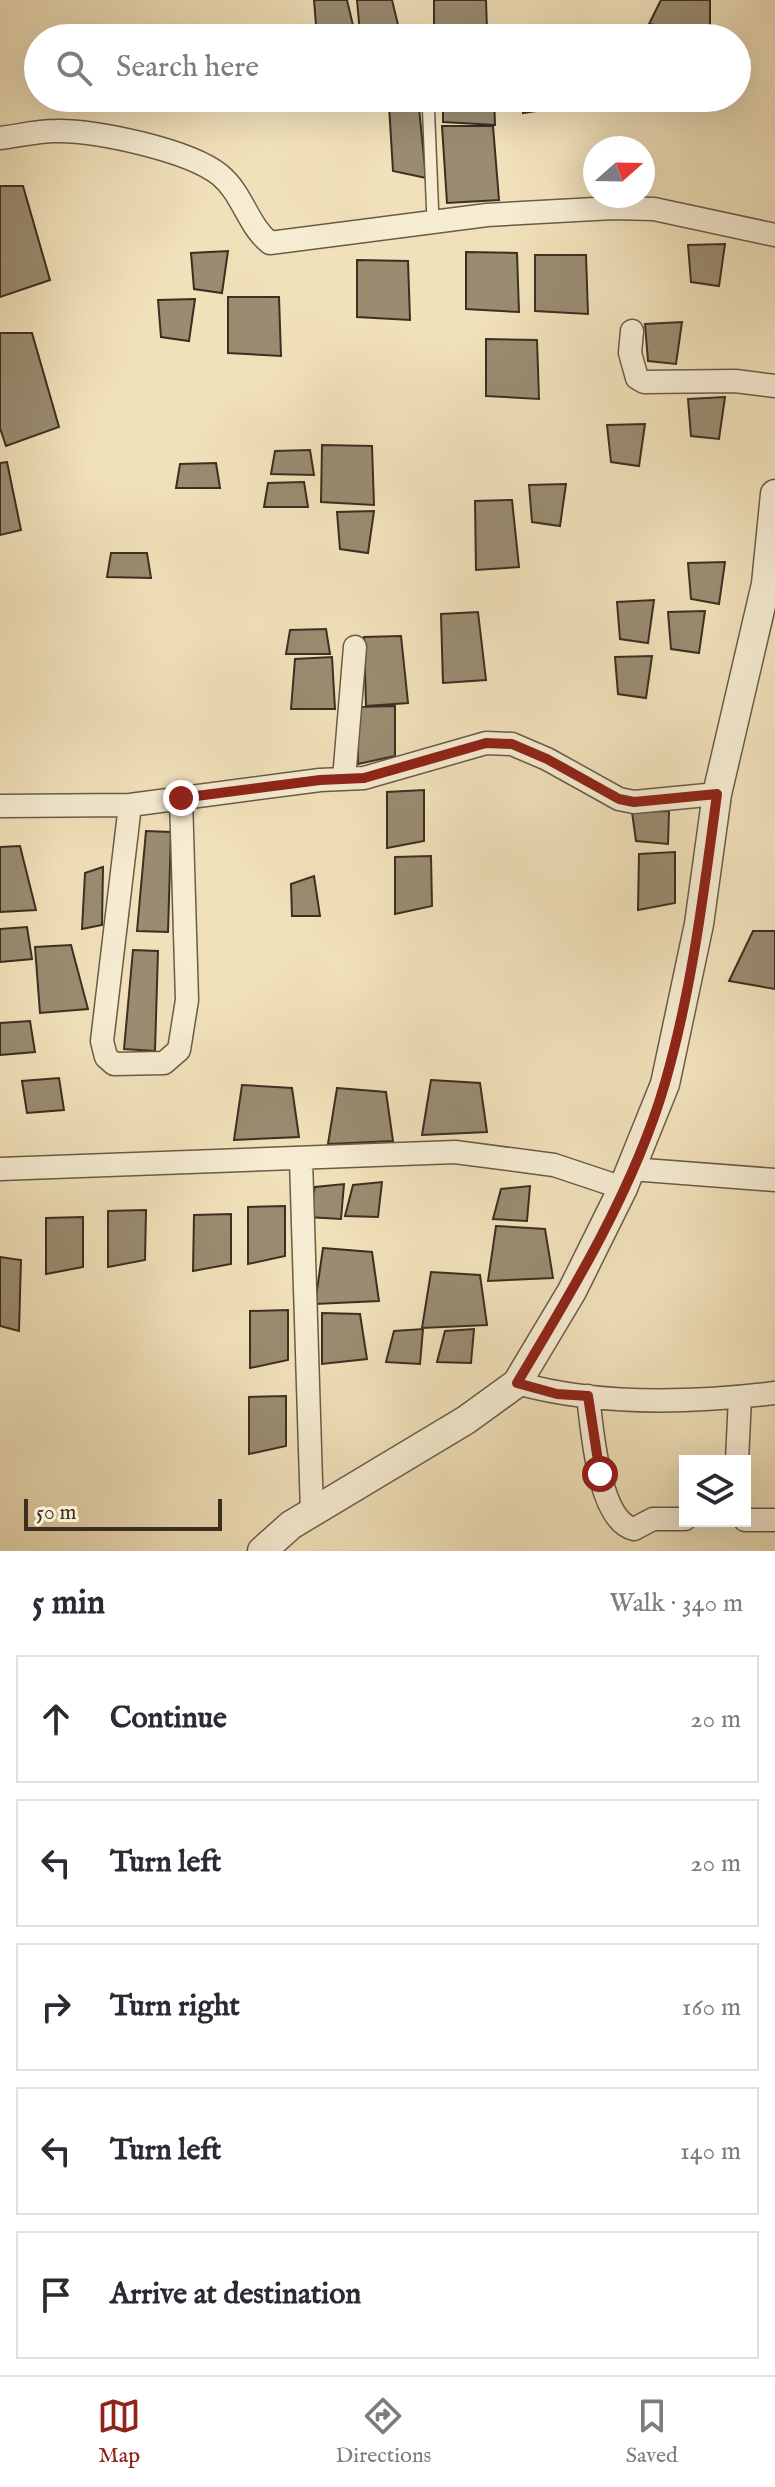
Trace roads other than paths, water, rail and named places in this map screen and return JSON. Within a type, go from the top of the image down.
[{"type":"street","points":[[0,138],[54,130],[74,132],[188,157],[220,175],[244,202],[260,236],[270,243],[282,245],[372,227],[487,215],[654,209],[775,235]]},
{"type":"street","points":[[632,331],[632,365],[637,378],[644,382],[735,381],[775,386]]},
{"type":"street","points":[[262,1551],[291,1525],[466,1420],[517,1383],[572,1291],[627,1178],[665,1084],[699,924],[717,794],[766,584],[775,494]]},
{"type":"street","points":[[344,779],[355,647]]},
{"type":"street","points":[[0,806],[130,805],[344,779],[409,767],[486,743],[512,744],[536,754],[619,799],[634,802],[717,794]]},
{"type":"street","points":[[130,805],[102,1041],[106,1057],[114,1064],[164,1063],[179,1050],[187,1000],[181,798]]},
{"type":"street","points":[[0,1169],[455,1152],[627,1178],[775,1180]]},
{"type":"street","points":[[301,1160],[312,1513]]},
{"type":"street","points":[[517,1383],[557,1394],[588,1396],[740,1397],[775,1393]]},
{"type":"street","points":[[588,1396],[600,1474],[609,1504],[624,1525],[634,1529],[653,1519],[679,1519]]},
{"type":"street","points":[[737,1455],[740,1397]]},
{"type":"street","points":[[751,1520],[775,1520]]},
{"type":"lane","points":[[429,112],[433,221]]}]
